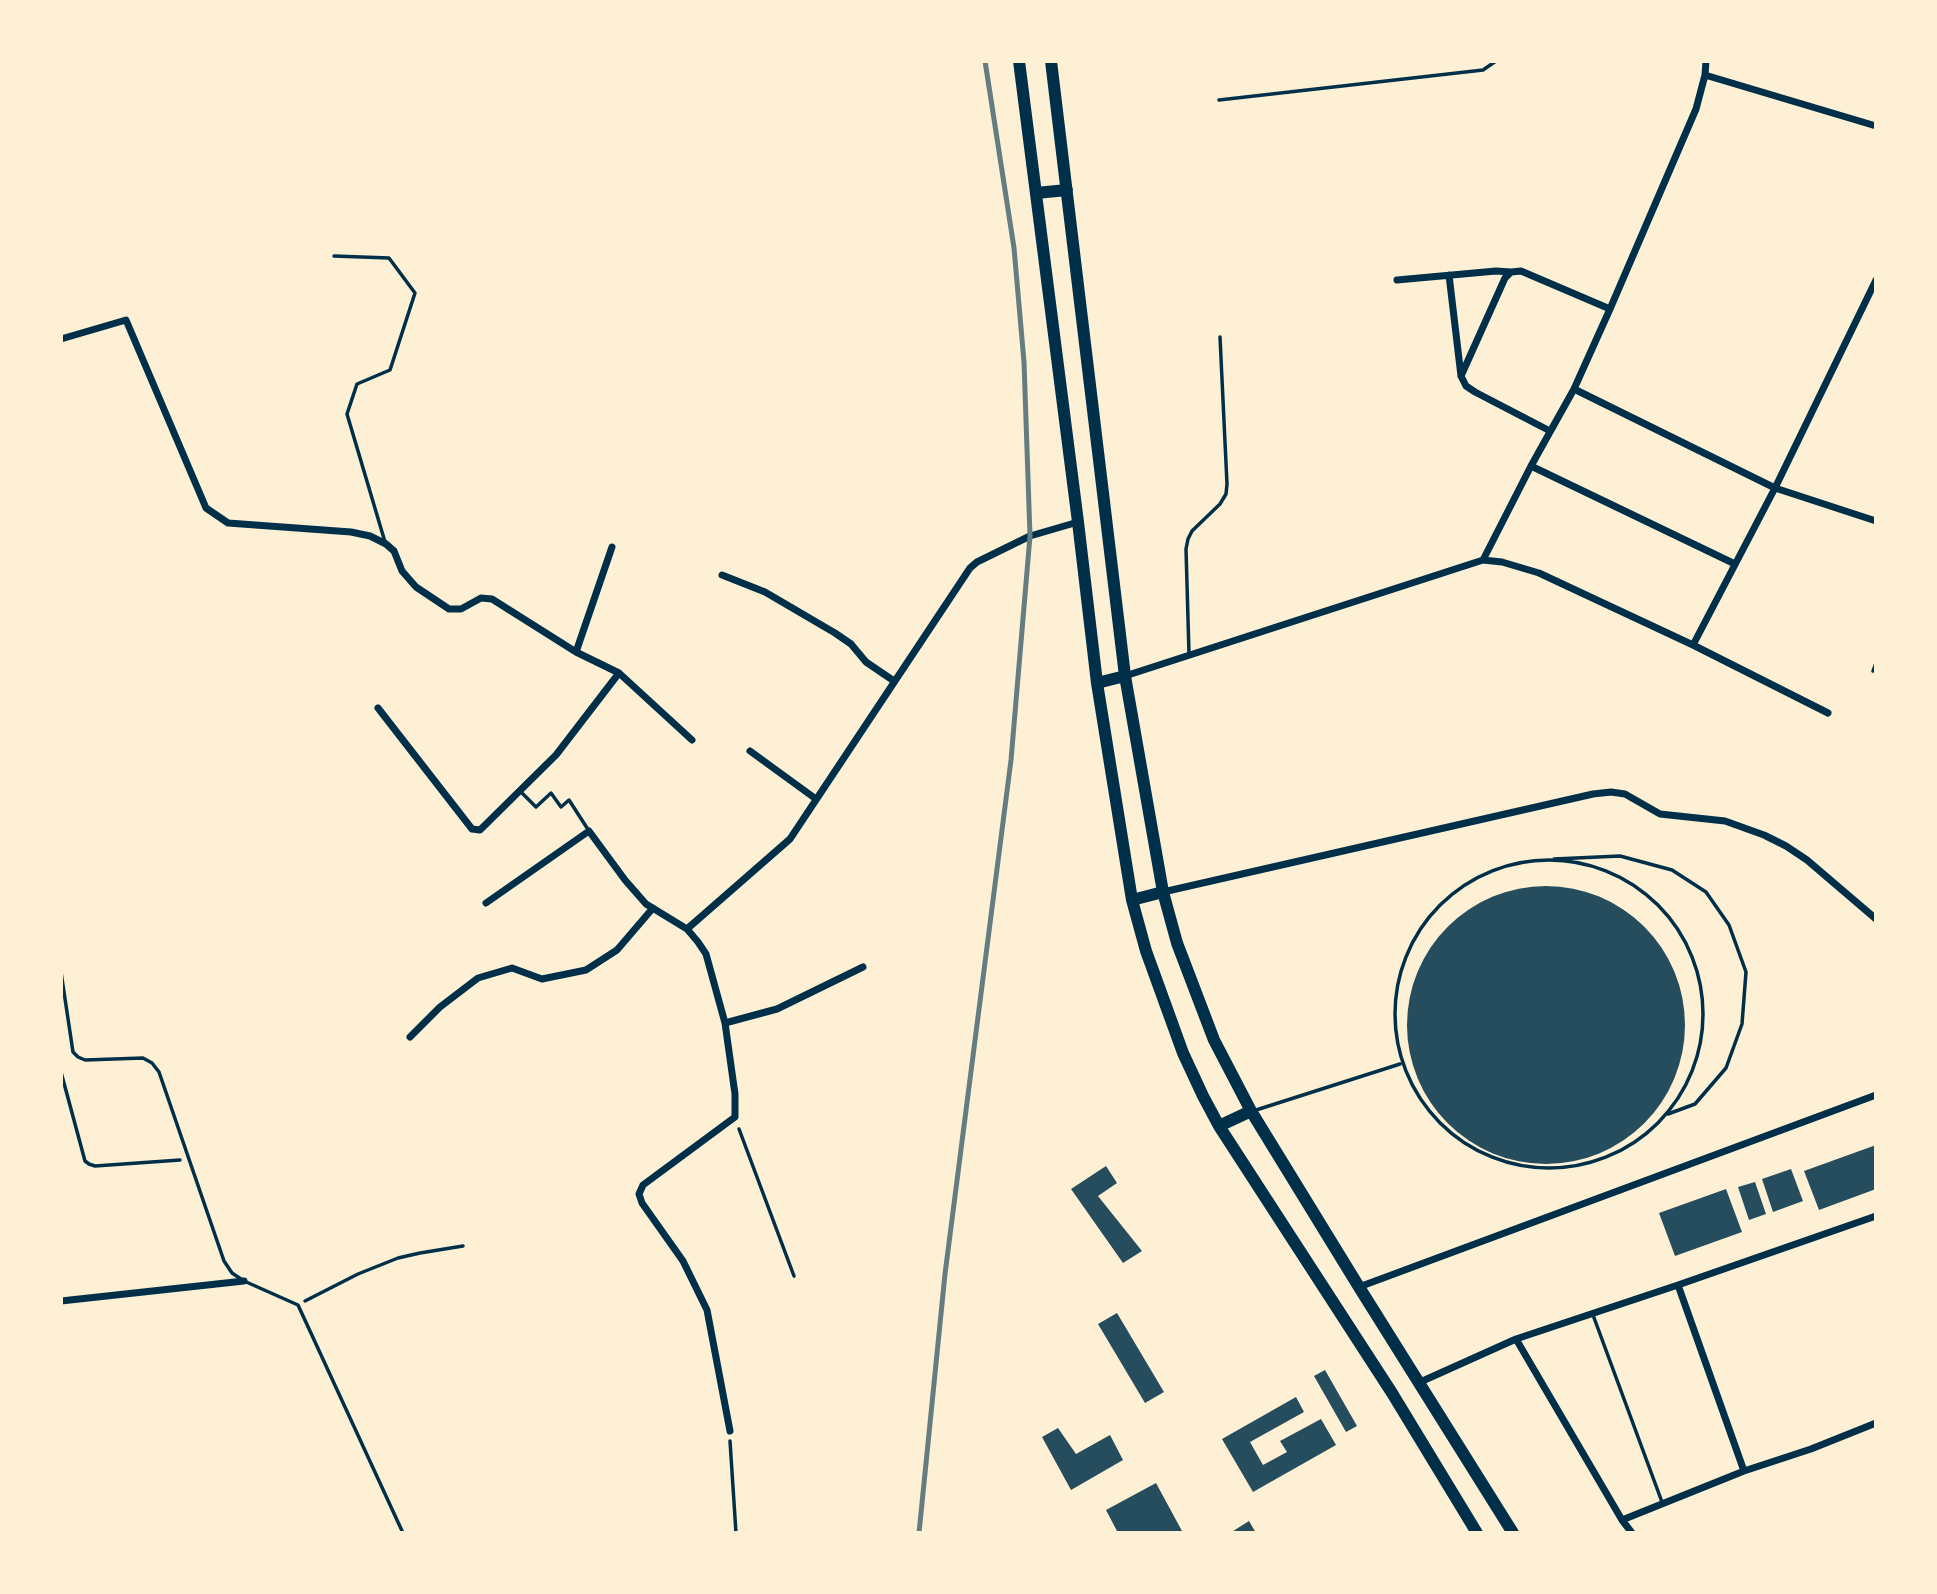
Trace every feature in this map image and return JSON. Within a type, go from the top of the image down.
[{"type":"main road","points":[[1019,61],[1097,683],[1132,900],[1146,951],[1183,1053],[1219,1126],[1392,1393],[1477,1533]]},
{"type":"main road","points":[[1051,61],[1125,676],[1163,892],[1177,943],[1214,1040],[1251,1111],[1513,1533]]},
{"type":"main road","points":[[1036,193],[1066,190]]},
{"type":"main road","points":[[1097,683],[1125,676]]},
{"type":"main road","points":[[1132,900],[1163,892]]},
{"type":"main road","points":[[1219,1126],[1251,1111]]},
{"type":"street","points":[[1483,560],[1574,389],[1610,309],[1696,109],[1706,61]]},
{"type":"street","points":[[1705,75],[1876,126]]},
{"type":"street","points":[[1397,280],[1521,271],[1610,309]]},
{"type":"street","points":[[1461,376],[1505,278],[1511,272]]},
{"type":"street","points":[[1449,275],[1461,376],[1466,386],[1550,431]]},
{"type":"street","points":[[1693,645],[1876,280]]},
{"type":"street","points":[[61,339],[126,320],[205,508],[228,523],[351,532],[370,536],[394,551],[409,581],[449,609],[461,609],[481,597],[492,599],[576,652],[619,673],[692,740]]},
{"type":"street","points":[[1574,389],[1774,488],[1876,521]]},
{"type":"street","points":[[1531,466],[1735,564]]},
{"type":"street","points":[[687,929],[790,839],[970,568],[1030,536],[1078,522]]},
{"type":"street","points":[[576,652],[612,547]]},
{"type":"street","points":[[1125,676],[1483,560],[1502,562],[1539,573],[1693,645],[1828,713]]},
{"type":"street","points":[[722,575],[765,592],[835,633],[873,667],[894,681]]},
{"type":"street","points":[[378,708],[472,829],[480,830],[556,755],[619,673]]},
{"type":"street","points":[[750,751],[816,799]]},
{"type":"street","points":[[1163,892],[1611,792],[1625,793],[1660,814],[1725,821],[1764,835],[1807,860],[1876,919]]},
{"type":"street","points":[[486,903],[589,831],[630,886],[653,908],[687,929],[706,954],[725,1023],[735,1094],[735,1117],[643,1185],[639,1194],[642,1203],[683,1261],[707,1310],[730,1431]]},
{"type":"street","points":[[410,1037],[439,1007],[478,978],[512,968],[542,979],[586,970],[617,950],[653,908]]},
{"type":"street","points":[[725,1023],[777,1009],[863,967]]},
{"type":"street","points":[[1359,1287],[1876,1095]]},
{"type":"street","points":[[1418,1383],[1517,1339],[1876,1216]]},
{"type":"street","points":[[61,1301],[244,1281]]},
{"type":"street","points":[[1678,1285],[1744,1471]]},
{"type":"street","points":[[1517,1339],[1632,1533]]},
{"type":"street","points":[[1622,1520],[1744,1471],[1811,1449],[1876,1423]]},
{"type":"lane","points":[[1219,100],[1483,70],[1496,61]]},
{"type":"lane","points":[[334,256],[389,258],[415,293],[390,370],[357,384],[347,415],[386,544]]},
{"type":"lane","points":[[1189,656],[1188,539],[1192,531],[1220,504],[1226,494],[1227,484],[1220,337]]},
{"type":"lane","points":[[1873,671],[1876,663]]},
{"type":"lane","points":[[520,791],[536,807],[551,793],[561,807],[569,800],[589,831]]},
{"type":"lane","points":[[1620,856],[1672,870],[1706,892],[1729,925],[1746,972],[1742,1024],[1726,1068],[1695,1104],[1667,1114],[1625,1148],[1588,1163],[1534,1168],[1482,1153],[1437,1122],[1400,1064],[1393,1002],[1406,950],[1437,905],[1481,874],[1538,859],[1620,856]]},
{"type":"lane","points":[[1538,859],[1592,865],[1640,888],[1678,927],[1700,976],[1704,1015],[1694,1068],[1667,1114]]},
{"type":"lane","points":[[61,972],[73,1052],[78,1058],[85,1059],[143,1058],[152,1063],[159,1073],[223,1261],[232,1273],[244,1281],[298,1305],[403,1533]]},
{"type":"lane","points":[[1251,1111],[1400,1064]]},
{"type":"lane","points":[[1593,1314],[1663,1504]]},
{"type":"path","points":[[61,1072],[85,1161],[89,1164],[95,1166],[189,1160]]},
{"type":"path","points":[[735,1117],[794,1276]]},
{"type":"path","points":[[298,1305],[358,1273],[388,1261],[463,1246]]},
{"type":"path","points":[[730,1431],[736,1533]]},
{"type":"building","points":[[1560,886],[1612,902],[1645,926],[1662,948],[1675,972],[1683,998],[1683,1052],[1675,1078],[1662,1102],[1645,1124],[1623,1141],[1599,1154],[1560,1164],[1532,1164],[1480,1148],[1447,1124],[1438,1113],[1423,1091],[1409,1052],[1407,1011],[1423,959],[1447,926],[1458,917],[1480,902],[1519,888]]},
{"type":"building","points":[[1876,1145],[1876,1189],[1819,1210],[1804,1171]]},
{"type":"building","points":[[1106,1166],[1117,1183],[1098,1196],[1142,1251],[1123,1263],[1071,1189]]},
{"type":"building","points":[[1791,1169],[1803,1201],[1773,1212],[1762,1179]]},
{"type":"building","points":[[1755,1182],[1766,1214],[1749,1220],[1738,1187]]},
{"type":"building","points":[[1726,1189],[1742,1232],[1675,1256],[1659,1213]]},
{"type":"building","points":[[1117,1313],[1164,1392],[1145,1403],[1098,1324]]},
{"type":"building","points":[[1325,1370],[1357,1426],[1346,1432],[1314,1376]]},
{"type":"building","points":[[1296,1397],[1304,1412],[1250,1442],[1263,1465],[1287,1452],[1280,1441],[1321,1419],[1336,1445],[1253,1492],[1222,1439]]},
{"type":"building","points":[[1058,1428],[1076,1454],[1110,1435],[1123,1460],[1071,1490],[1042,1437]]},
{"type":"building","points":[[1156,1483],[1182,1531],[1118,1533],[1106,1510]]},
{"type":"building","points":[[1249,1521],[1256,1533],[1230,1533]]},
{"type":"railway","points":[[919,1533],[945,1274],[1011,760],[1030,536],[1024,362],[1014,248],[985,61]]}]
